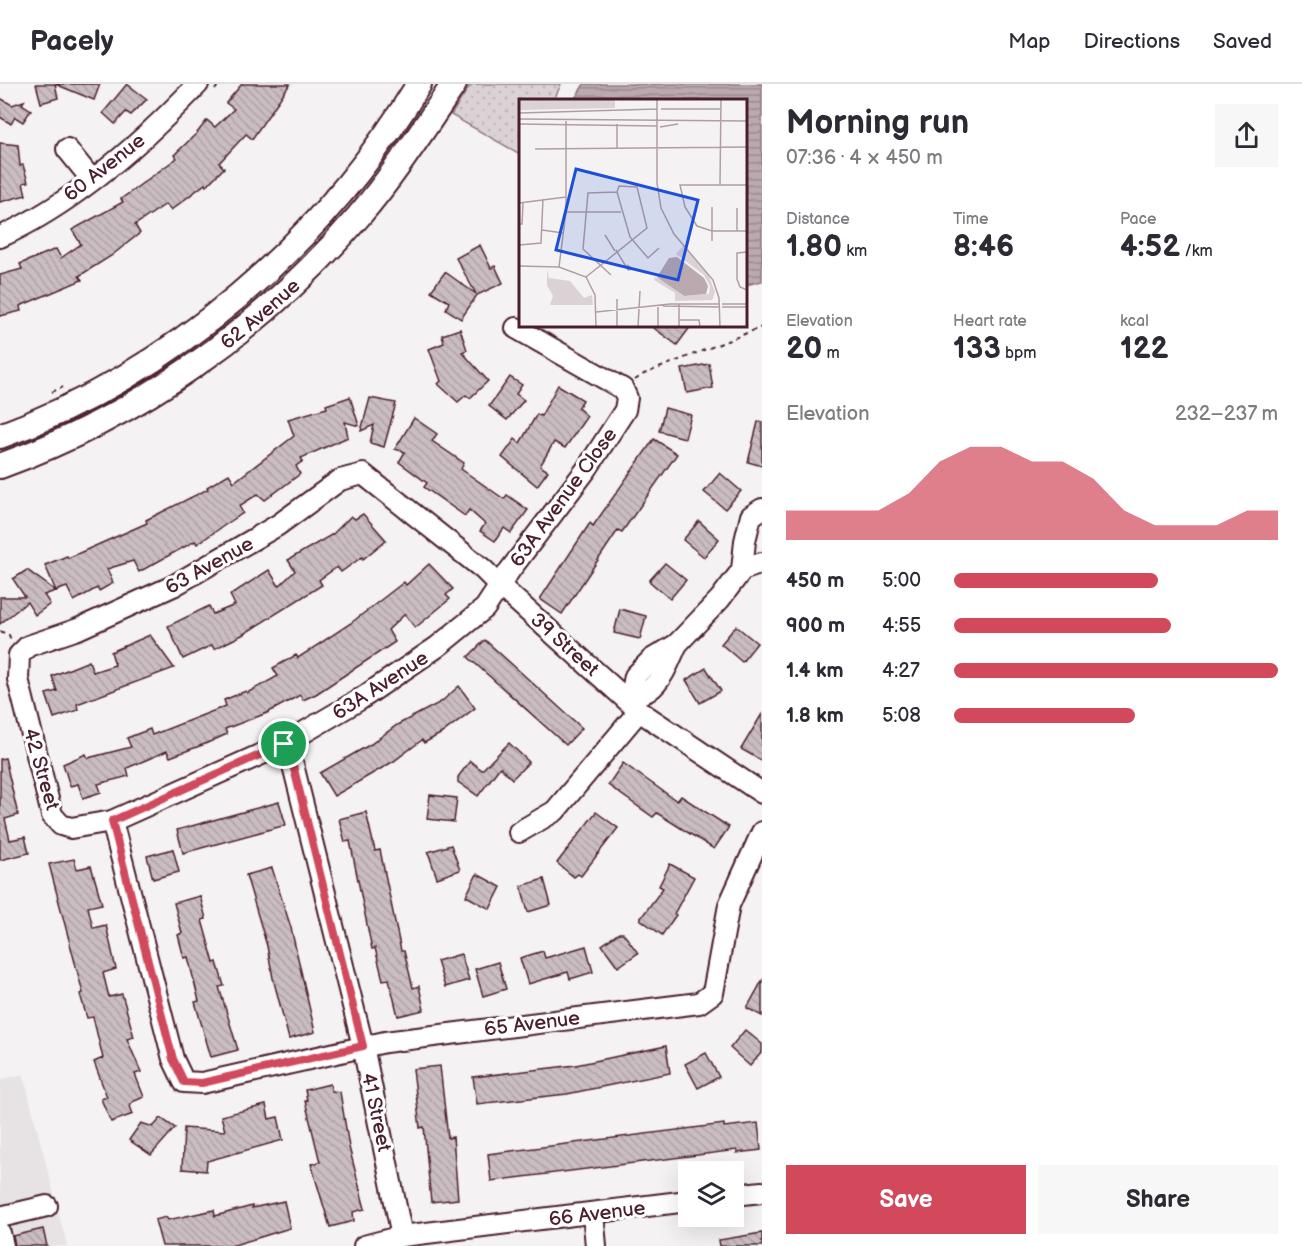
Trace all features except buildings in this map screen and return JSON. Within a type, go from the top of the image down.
[{"type":"main road","name":"62 Avenue","points":[[0,436],[104,388],[187,334],[240,294],[296,243],[344,190],[367,161],[419,84]]},
{"type":"main road","name":"62 Avenue","points":[[0,466],[78,434],[150,395],[218,348],[268,308],[319,260],[359,216],[411,150],[454,84]]},
{"type":"street","name":"60 Avenue","points":[[0,237],[17,229],[92,180],[168,116],[198,84]]},
{"type":"street","points":[[67,149],[92,180]]},
{"type":"street","name":"63A Avenue Close","points":[[500,586],[586,470],[625,410],[627,398],[622,388],[516,328]]},
{"type":"street","name":"63 Avenue","points":[[28,646],[78,629],[173,586],[278,525],[340,480],[363,474],[378,483]]},
{"type":"street","name":"39 Street","points":[[378,483],[632,702],[762,793]]},
{"type":"street","points":[[519,832],[555,811],[632,702],[635,676],[651,659],[676,644],[720,599],[742,570],[744,541],[751,516],[762,509]]},
{"type":"street","points":[[742,570],[762,563]]},
{"type":"street","name":"63A Avenue","points":[[112,821],[284,744],[359,700],[438,647],[485,608],[500,586]]},
{"type":"street","name":"42 Street","points":[[28,646],[19,655],[18,678],[52,815],[61,825],[71,828],[112,821]]},
{"type":"street","name":"41 Street","points":[[284,744],[292,761],[363,1046],[402,1236]]},
{"type":"street","name":"65 Avenue","points":[[112,821],[173,1059],[184,1082],[202,1083],[363,1046],[699,1003],[713,993],[729,905],[762,832]]},
{"type":"street","points":[[744,1195],[762,1192]]},
{"type":"street","name":"66 Avenue","points":[[364,1246],[402,1236],[678,1202]]},
{"type":"street","points":[[0,1217],[48,1206]]},
{"type":"street","points":[[593,1213],[596,1246]]},
{"type":"street","points":[[0,1233],[3,1246]]},
{"type":"path","points":[[644,374],[762,327]]},
{"type":"path","points":[[50,393],[70,383]]},
{"type":"path","points":[[0,631],[9,635]]},
{"type":"shaded area","points":[[471,84],[561,84],[554,99],[519,99],[519,153],[451,115]]},
{"type":"shaded area","points":[[584,84],[762,84],[762,281],[747,285],[747,99],[575,99]]},
{"type":"shaded area","points":[[23,1074],[67,1246],[0,1246],[0,1080]]},
{"type":"route","points":[[284,744],[292,761],[363,1046],[202,1083],[184,1082],[173,1059],[112,821],[284,744]]}]
